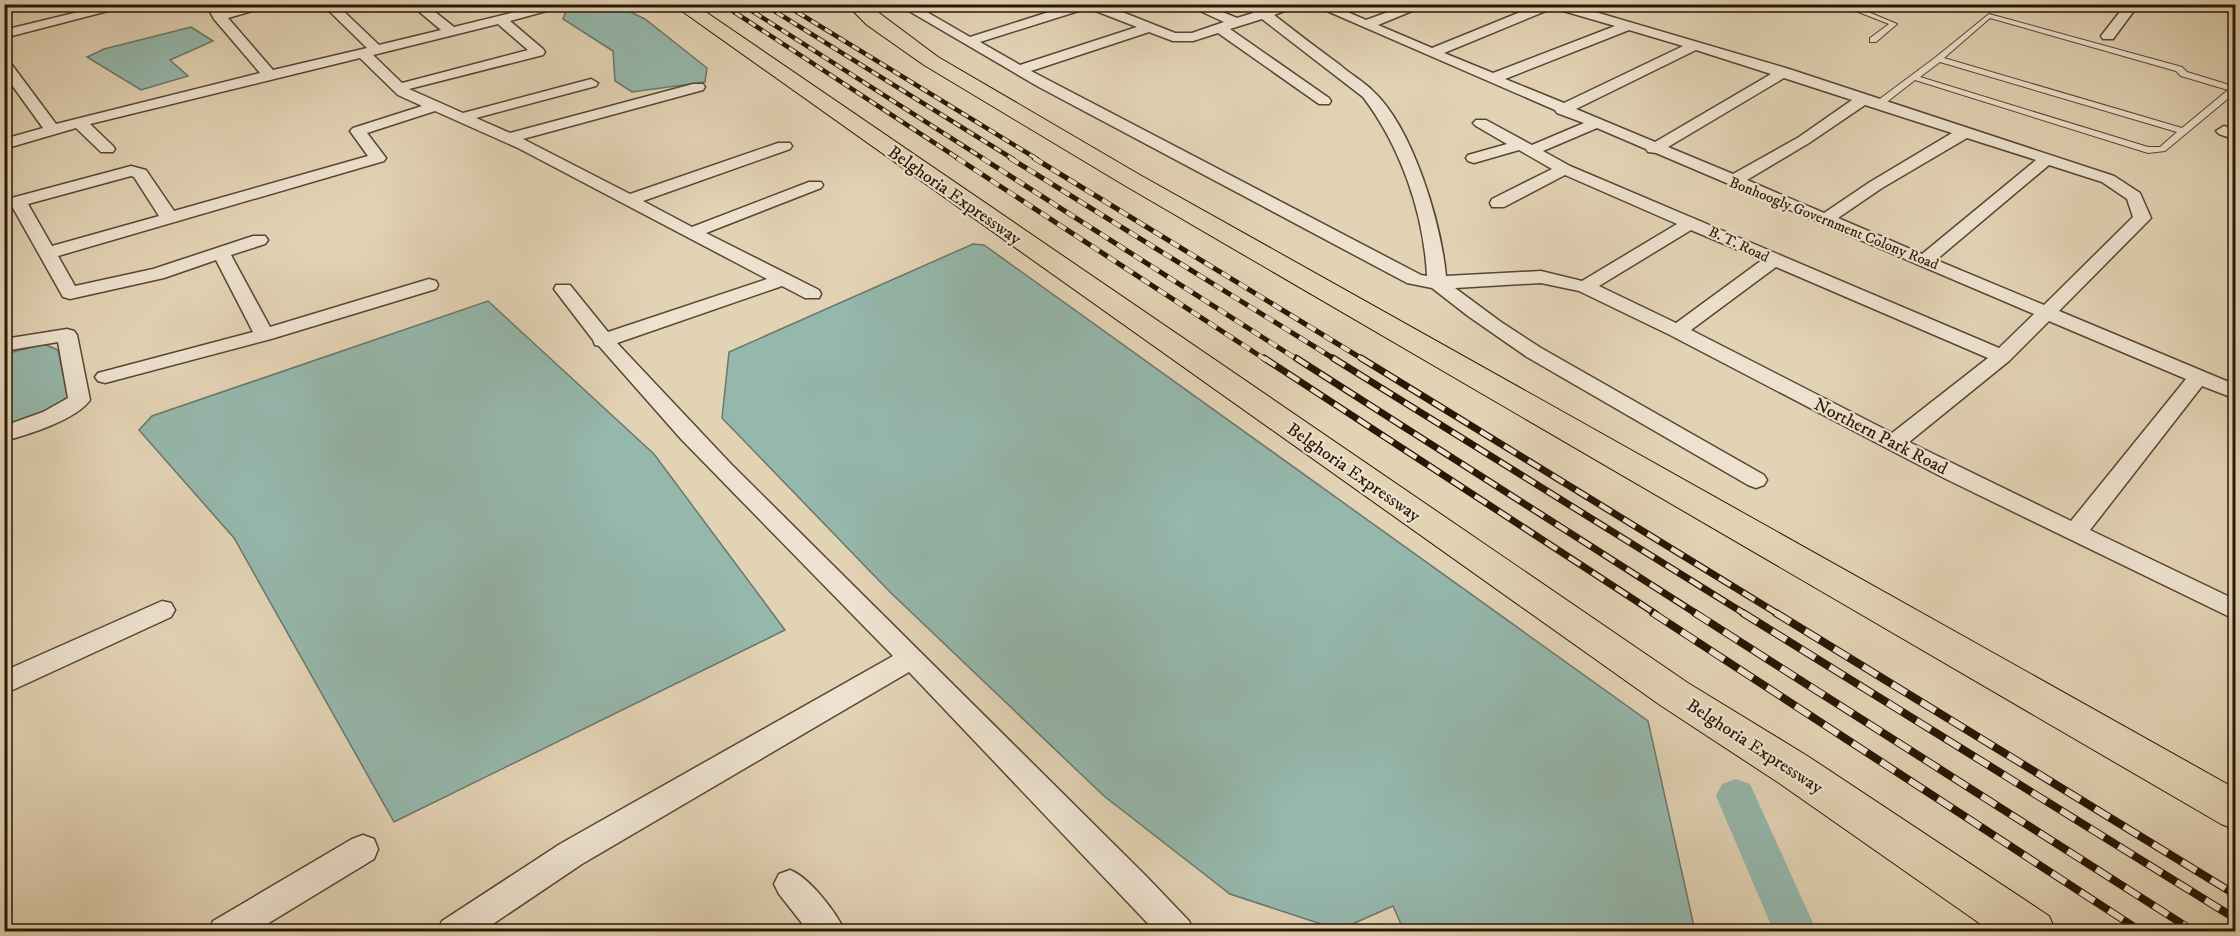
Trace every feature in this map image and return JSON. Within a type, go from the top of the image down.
[{"type":"highway","name":"Belghoria Expressway","points":[[681,4],[1674,694],[1794,770],[2032,932]]},
{"type":"highway","points":[[855,4],[874,21],[941,67],[2235,811]]},
{"type":"street","points":[[4,34],[129,4]]},
{"type":"street","points":[[215,10],[271,4]]},
{"type":"street","points":[[328,4],[370,51],[398,88],[509,138],[812,294]]},
{"type":"street","points":[[416,4],[452,32]]},
{"type":"street","points":[[4,144],[269,75],[566,4]]},
{"type":"street","points":[[903,4],[1019,70],[1414,279],[1446,282]]},
{"type":"street","points":[[970,41],[1089,4],[1183,39],[1297,4]]},
{"type":"street","points":[[1191,4],[1236,22]]},
{"type":"street","points":[[1250,4],[1268,13],[1368,94],[1377,105],[1396,138],[1432,236],[1446,282],[1460,303],[1502,332],[1756,480]]},
{"type":"street","name":"Bonhoogly Government Colony Road","points":[[1317,4],[1595,124],[1925,260],[2235,393]]},
{"type":"street","points":[[1366,25],[1423,4]]},
{"type":"street","points":[[1432,53],[1552,4],[1695,45],[1872,100],[2108,179],[2134,197],[2142,218],[2002,357],[1894,443]]},
{"type":"street","points":[[2108,36],[2133,4]]},
{"type":"street","points":[[215,10],[269,75]]},
{"type":"street","points":[[398,88],[538,52],[501,20]]},
{"type":"street","points":[[1491,79],[1630,26]]},
{"type":"street","points":[[1019,70],[1149,28]]},
{"type":"street","points":[[1220,28],[1324,101]]},
{"type":"street","points":[[1563,110],[1695,45]]},
{"type":"street","points":[[4,64],[53,131]]},
{"type":"street","points":[[1654,149],[1784,72]]},
{"type":"street","points":[[464,117],[591,83]]},
{"type":"street","points":[[509,138],[698,87]]},
{"type":"street","points":[[1732,182],[1872,100]]},
{"type":"street","points":[[47,253],[170,219],[270,187],[378,158],[358,131],[436,106]]},
{"type":"street","points":[[80,123],[107,149]]},
{"type":"street","name":"B. T. Road","points":[[1481,123],[1564,169],[2002,357]]},
{"type":"street","points":[[1474,158],[1525,148],[1595,124]]},
{"type":"street","points":[[1826,219],[1875,185],[1965,132]]},
{"type":"street","points":[[630,200],[784,146]]},
{"type":"street","points":[[1925,260],[2047,159]]},
{"type":"street","points":[[1498,203],[1564,169]]},
{"type":"street","points":[[170,219],[140,173],[131,171],[11,203],[47,253],[70,293],[158,274],[259,240]]},
{"type":"street","points":[[690,232],[814,185]]},
{"type":"street","points":[[1585,286],[1692,222]]},
{"type":"street","points":[[221,253],[264,335]]},
{"type":"street","points":[[1677,331],[1774,260]]},
{"type":"street","name":"Northern Park Road","points":[[1446,282],[1541,277],[1585,286],[1894,443],[2235,611]]},
{"type":"street","points":[[602,341],[784,279]]},
{"type":"street","points":[[105,377],[264,335],[429,285]]},
{"type":"street","points":[[563,289],[602,341],[669,415],[1068,815],[1178,932]]},
{"type":"street","points":[[4,345],[67,335],[79,400],[51,417],[4,434]]},
{"type":"street","points":[[2074,533],[2199,377]]},
{"type":"street","points":[[4,683],[162,610]]},
{"type":"street","points":[[453,932],[572,854],[912,658]]},
{"type":"street","points":[[224,932],[363,849]]},
{"type":"street","points":[[790,884],[829,932]]},
{"type":"lane","points":[[1841,4],[1893,24],[1873,40]]},
{"type":"lane","points":[[1872,100],[1915,78],[1989,16],[2180,69],[2184,74],[2234,89],[2162,149],[2148,150],[1915,78]]},
{"type":"lane","points":[[1939,59],[2183,131]]},
{"type":"water","points":[[584,5],[616,5],[645,19],[707,68],[705,82],[632,92],[615,81],[613,51],[563,19],[566,11]]},
{"type":"water","points":[[191,27],[213,41],[170,60],[188,76],[141,90],[87,57],[104,49]]},
{"type":"water","points":[[973,244],[984,245],[1648,721],[1695,931],[1404,931],[1393,906],[1339,930],[1230,894],[1104,796],[891,593],[722,418],[729,352]]},
{"type":"water","points":[[488,301],[654,454],[785,630],[394,822],[234,538],[139,430],[152,416]]},
{"type":"water","points":[[44,344],[58,350],[68,398],[45,414],[5,429],[5,354]]},
{"type":"waterway","points":[[1736,796],[1796,932]]},
{"type":"railway","points":[[722,4],[959,159]]},
{"type":"railway","points":[[741,4],[984,159]]},
{"type":"railway","points":[[763,4],[1013,159]]},
{"type":"railway","points":[[784,4],[1037,159]]},
{"type":"railway","points":[[957,158],[1266,360]]},
{"type":"railway","points":[[982,158],[1298,360]]},
{"type":"railway","points":[[1010,158],[1336,360]]},
{"type":"railway","points":[[1034,158],[1364,360]]},
{"type":"railway","points":[[1264,358],[1656,614]]},
{"type":"railway","points":[[1296,358],[1697,614]]},
{"type":"railway","points":[[1333,358],[1745,614]]},
{"type":"railway","points":[[1361,358],[1778,614]]},
{"type":"railway","points":[[1653,613],[2142,932]]},
{"type":"railway","points":[[1695,613],[2195,932]]},
{"type":"railway","points":[[1743,613],[2236,919]]},
{"type":"railway","points":[[1776,613],[2236,895]]}]
